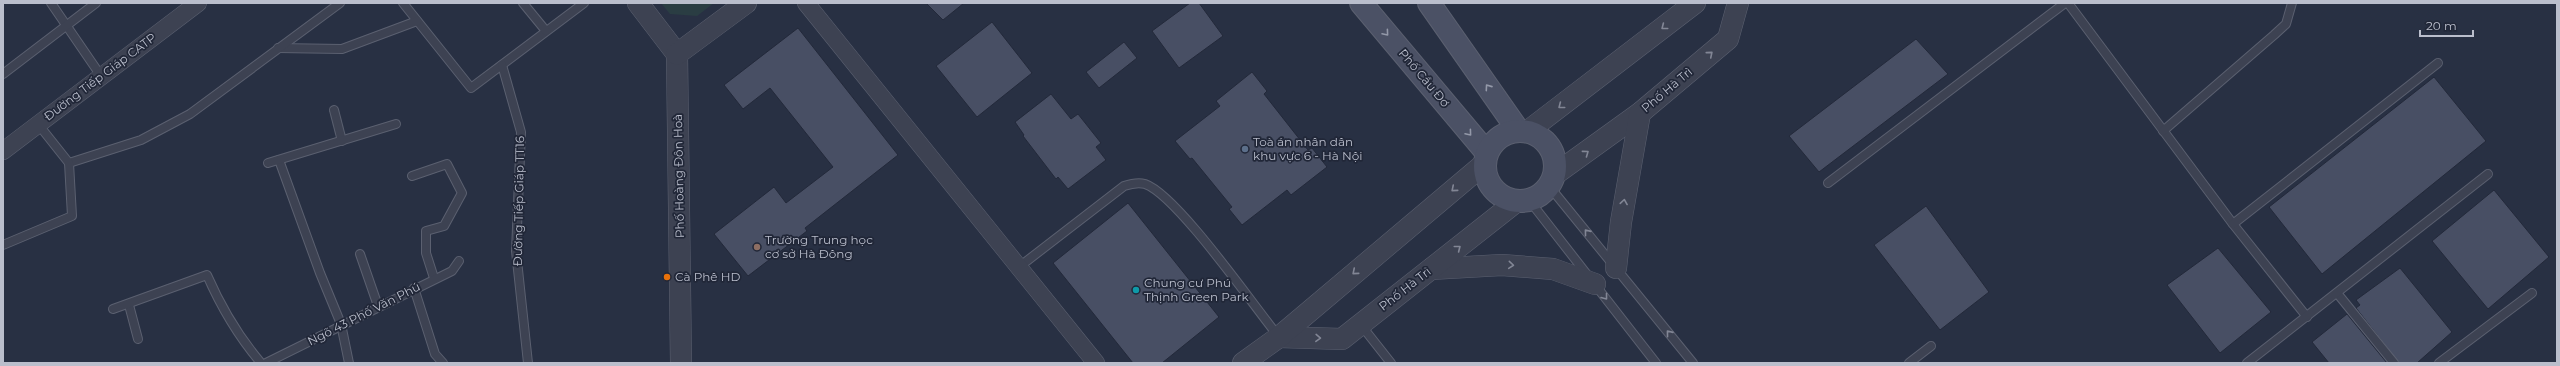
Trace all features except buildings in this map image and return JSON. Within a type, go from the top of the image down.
[{"type":"main road","name":"Phố Cầu Đơ","points":[[1361,3],[1485,158]]},
{"type":"main road","points":[[1429,3],[1523,131],[1546,142],[1553,152],[1556,164],[1552,181],[1540,195],[1523,201],[1507,199],[1490,185],[1485,175],[1485,158],[1499,137],[1523,131]]},
{"type":"street","name":"Đường Tiếp Giáp CATP","points":[[3,151],[198,3]]},
{"type":"street","points":[[638,3],[678,54],[746,3]]},
{"type":"street","points":[[806,3],[1096,363]]},
{"type":"street","points":[[1523,131],[1695,3]]},
{"type":"street","name":"Phố Hà Trì","points":[[1552,181],[1640,114],[1728,39],[1738,3]]},
{"type":"street","name":"Phố Hoàng Đôn Hoà","points":[[678,54],[681,363]]},
{"type":"street","points":[[1616,268],[1621,222],[1640,114]]},
{"type":"street","points":[[1243,363],[1279,336],[1485,158]]},
{"type":"street","name":"Phố Hà Trì","points":[[1279,336],[1342,339],[1431,269],[1523,201]]},
{"type":"street","points":[[1431,269],[1502,264],[1553,269],[1595,284]]},
{"type":"lane","points":[[51,3],[101,76]]},
{"type":"lane","points":[[3,74],[66,24],[96,3]]},
{"type":"lane","points":[[69,163],[142,140],[190,114],[340,3]]},
{"type":"lane","points":[[403,3],[471,88],[584,3]]},
{"type":"lane","points":[[523,3],[546,32]]},
{"type":"lane","points":[[1828,183],[2064,3]]},
{"type":"lane","points":[[2068,3],[2233,224],[2307,317]]},
{"type":"lane","points":[[2163,131],[2286,24],[2292,3]]},
{"type":"lane","points":[[278,48],[342,49],[417,21]]},
{"type":"lane","points":[[2233,224],[2438,63]]},
{"type":"lane","name":"Đường Tiếp Giáp TT16","points":[[502,65],[521,132],[516,251],[528,363]]},
{"type":"lane","points":[[334,110],[342,141]]},
{"type":"lane","points":[[3,245],[72,216],[69,163],[38,124]]},
{"type":"lane","points":[[268,163],[396,124]]},
{"type":"lane","points":[[280,160],[320,273],[341,324],[350,363]]},
{"type":"lane","points":[[412,176],[447,164],[462,193],[444,226],[426,231],[426,253],[434,278]]},
{"type":"lane","points":[[2247,363],[2488,174]]},
{"type":"lane","points":[[1552,181],[1616,268],[1693,363]]},
{"type":"lane","points":[[1019,267],[1124,186],[1144,184],[1176,207],[1279,336]]},
{"type":"lane","points":[[1523,201],[1595,284],[1656,363]]},
{"type":"lane","points":[[360,254],[378,306]]},
{"type":"lane","name":"Ngõ 43 Phố Văn Phú","points":[[266,363],[341,324],[452,270],[458,261]]},
{"type":"lane","points":[[113,309],[129,305],[206,274],[222,308],[246,346],[261,363]]},
{"type":"lane","points":[[414,288],[435,354],[443,363]]},
{"type":"lane","points":[[2337,293],[2394,363]]},
{"type":"lane","points":[[2439,363],[2532,293]]},
{"type":"lane","points":[[129,305],[138,339]]},
{"type":"lane","points":[[1360,324],[1391,363]]},
{"type":"lane","points":[[1909,363],[1931,346]]},
{"type":"shaded area","points":[[661,3],[714,3],[697,16],[670,14]]},
{"type":"place","name":"Toà án nhân dân khu vực 6 - Hà Nội","points":[[1245,149]]},
{"type":"place","name":"Trường Trung học cơ sở Hà Đông","points":[[757,247]]},
{"type":"place","name":"Cà Phê HD","points":[[667,277]]},
{"type":"place","name":"Chung cư Phú Thịnh Green Park","points":[[1136,290]]}]
